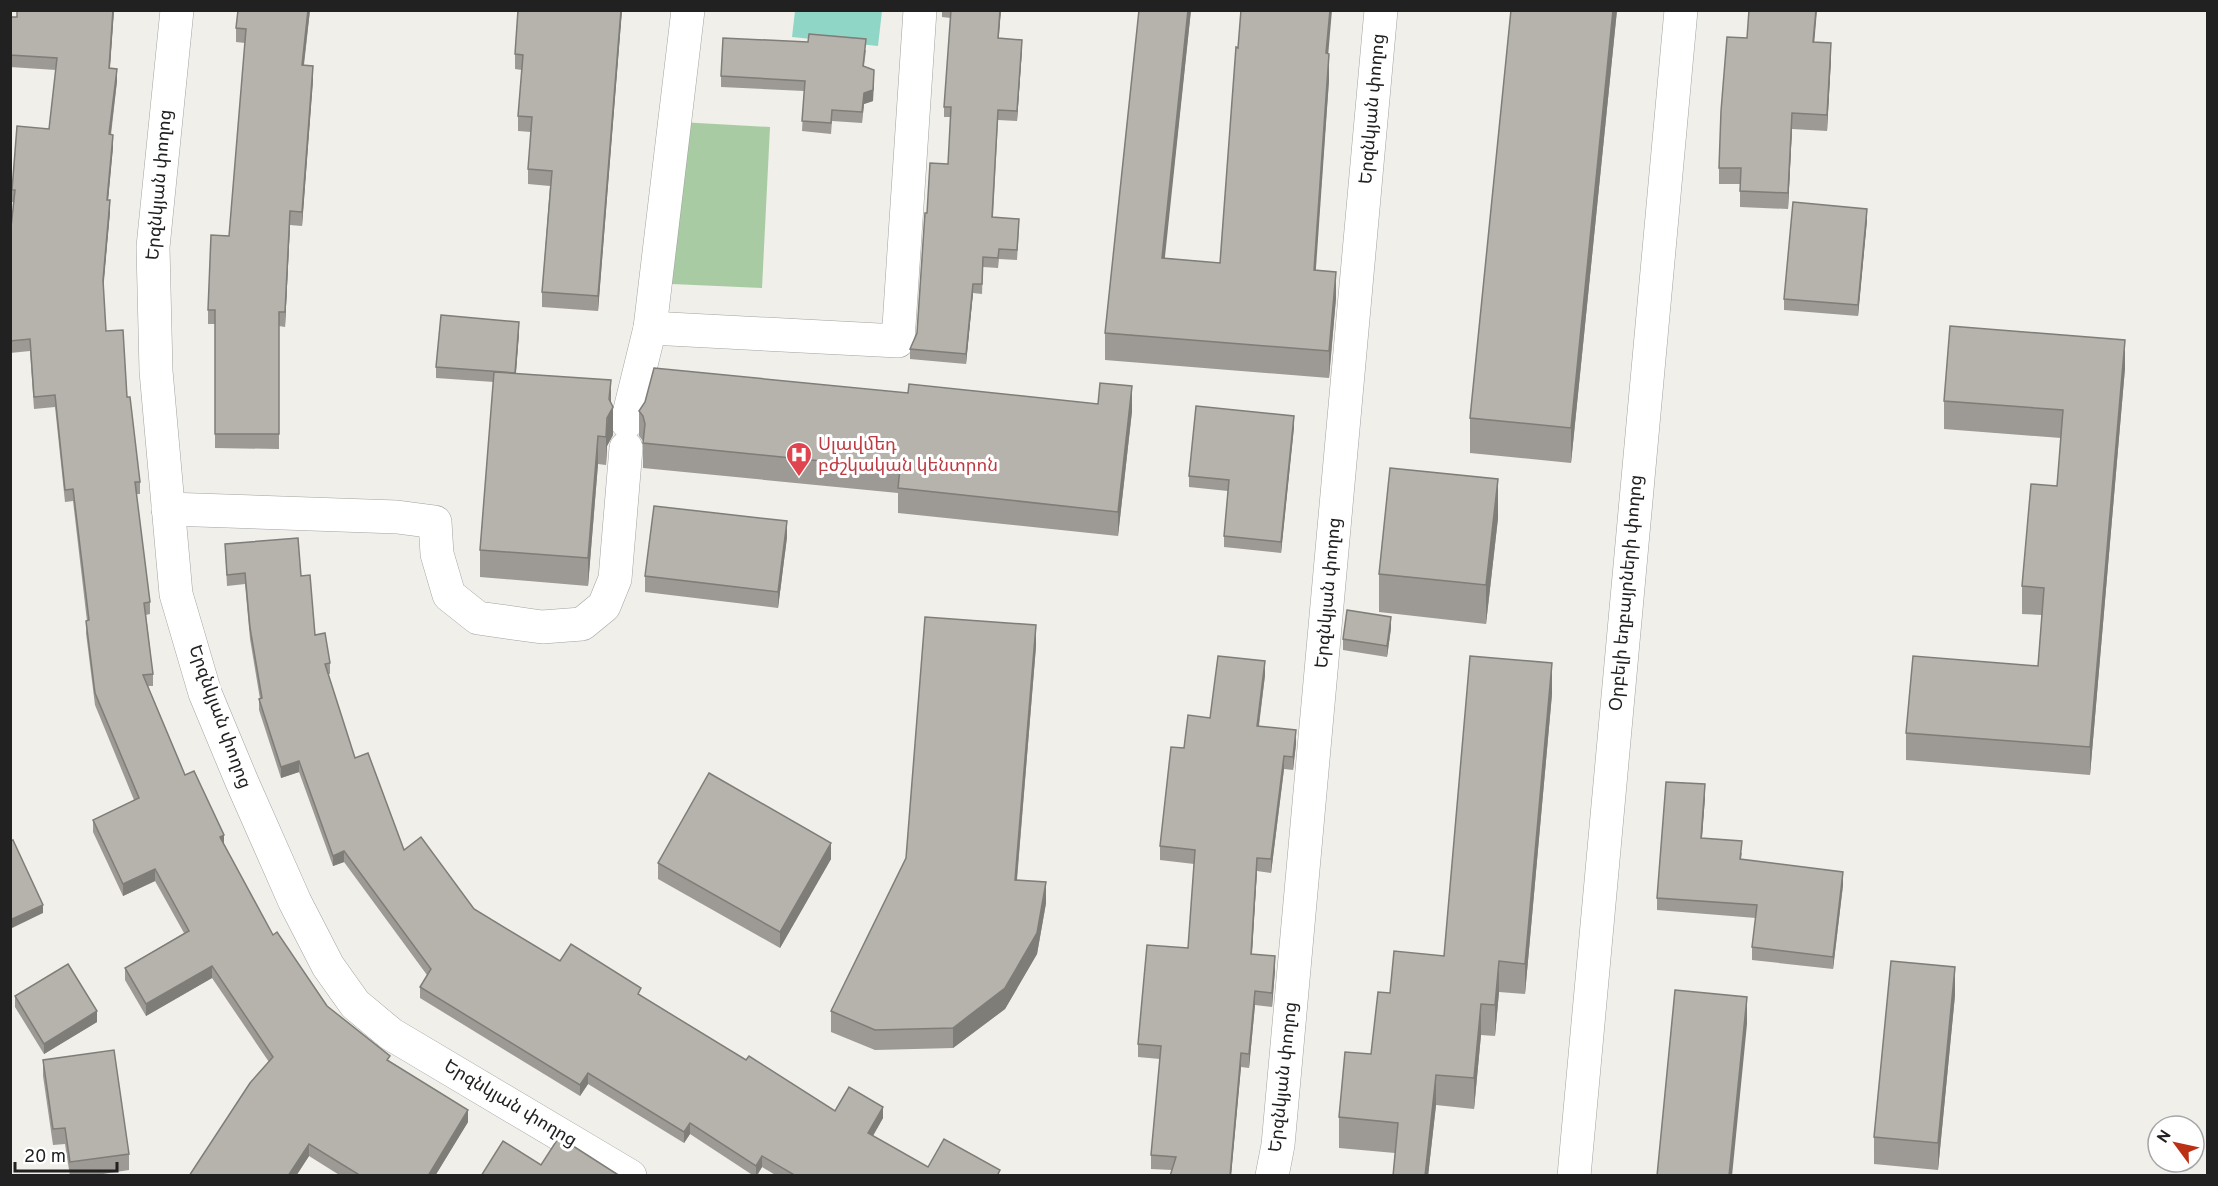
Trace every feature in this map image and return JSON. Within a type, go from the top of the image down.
[{"type":"street","name":"Երզնկյան փողոց","points":[[177,10],[153,247],[156,371],[176,594],[206,693],[242,783],[295,902],[328,966],[355,1004],[391,1034],[630,1176]]},
{"type":"street","points":[[168,509],[397,517],[435,522],[437,554],[450,595],[478,618],[542,627],[582,624],[604,606],[615,579],[626,435],[650,328],[688,10]]},
{"type":"street","points":[[650,328],[898,341],[921,10]]},
{"type":"street","name":"Երզնկյան փողոց","points":[[1272,1176],[1278,1145],[1382,10]]},
{"type":"street","name":"Օրբելի եղբայրների փողոց","points":[[1574,1176],[1681,10]]},
{"type":"green space","points":[[795,11],[882,11],[878,46],[792,37]]},
{"type":"green space","points":[[680,122],[770,127],[762,288],[672,284]]},
{"type":"building","points":[[17,10],[113,10],[109,68],[117,69],[109,134],[113,135],[103,280],[106,331],[123,330],[127,397],[130,397],[140,482],[135,482],[150,602],[144,603],[153,674],[143,675],[185,775],[194,771],[224,835],[220,837],[273,935],[277,932],[327,1006],[390,1056],[387,1060],[468,1110],[428,1176],[361,1176],[309,1144],[288,1176],[189,1176],[250,1083],[273,1057],[212,966],[146,1004],[125,968],[189,931],[155,869],[123,884],[93,820],[139,798],[95,693],[86,621],[89,620],[73,489],[65,490],[55,395],[34,397],[30,339],[10,341],[10,237],[15,190],[12,190],[17,126],[49,129],[57,58],[10,55],[10,17],[17,17]]},
{"type":"building","points":[[238,10],[308,10],[302,65],[313,66],[302,212],[290,211],[285,312],[279,312],[279,434],[215,434],[215,310],[208,310],[211,235],[229,236],[246,29],[236,28]]},
{"type":"building","points":[[518,10],[621,10],[598,296],[542,292],[552,171],[528,169],[532,117],[518,116],[523,55],[515,54]]},
{"type":"building","points":[[951,10],[1000,10],[998,38],[1022,40],[1017,111],[998,110],[992,217],[1019,219],[1017,250],[999,249],[998,258],[983,257],[982,284],[973,284],[966,354],[910,349],[917,333],[930,163],[948,164],[951,107],[944,107]]},
{"type":"building","points":[[1139,10],[1188,10],[1162,258],[1220,263],[1236,47],[1238,48],[1241,10],[1330,10],[1314,270],[1336,272],[1329,351],[1105,333]]},
{"type":"building","points":[[1511,10],[1613,10],[1571,428],[1470,418]]},
{"type":"building","points":[[1749,10],[1816,10],[1813,42],[1831,43],[1827,115],[1792,113],[1788,193],[1740,191],[1741,168],[1719,168],[1727,37],[1747,38]]},
{"type":"building","points":[[809,34],[866,39],[863,66],[874,70],[873,90],[864,93],[862,112],[832,110],[831,123],[802,121],[805,81],[721,76],[723,38],[808,42]]},
{"type":"building","points":[[1793,202],[1867,209],[1858,305],[1784,299]]},
{"type":"building","points":[[441,315],[519,322],[515,373],[436,367]]},
{"type":"building","points":[[1950,326],[2125,340],[2090,747],[1906,733],[1913,656],[2038,666],[2044,588],[2022,586],[2031,484],[2057,486],[2063,410],[1944,401]]},
{"type":"building","points":[[654,368],[908,393],[909,384],[1098,404],[1100,383],[1132,386],[1118,512],[898,488],[900,469],[643,443],[645,424],[639,411],[645,402]]},
{"type":"building","points":[[494,372],[611,380],[609,399],[613,407],[607,418],[606,437],[598,436],[588,558],[480,550]]},
{"type":"building","points":[[1196,406],[1294,416],[1281,542],[1224,536],[1229,480],[1189,476]]},
{"type":"building","points":[[1390,468],[1498,479],[1486,585],[1379,574]]},
{"type":"building","points":[[654,506],[787,521],[778,592],[645,576]]},
{"type":"building","points":[[298,538],[301,576],[310,575],[315,635],[325,633],[330,663],[325,664],[355,758],[368,753],[404,850],[421,837],[474,909],[560,961],[571,944],[641,988],[638,994],[746,1060],[749,1056],[835,1111],[849,1087],[883,1107],[868,1133],[928,1167],[944,1139],[1000,1170],[997,1176],[796,1176],[762,1156],[756,1166],[690,1123],[684,1132],[588,1073],[580,1085],[420,987],[431,969],[344,851],[333,856],[299,761],[281,767],[259,699],[262,698],[250,628],[245,573],[227,575],[225,544]]},
{"type":"building","points":[[1347,610],[1391,617],[1387,646],[1343,639]]},
{"type":"building","points":[[925,617],[1036,625],[1015,880],[1046,882],[1037,933],[1005,988],[953,1028],[875,1030],[831,1011],[906,858]]},
{"type":"building","points":[[1218,656],[1265,661],[1257,726],[1296,730],[1293,757],[1284,756],[1271,859],[1257,858],[1251,954],[1275,956],[1272,993],[1255,991],[1249,1054],[1241,1053],[1230,1176],[1170,1176],[1176,1157],[1151,1155],[1161,1046],[1138,1044],[1147,945],[1188,948],[1195,850],[1160,846],[1171,747],[1184,748],[1188,715],[1210,718]]},
{"type":"building","points":[[1470,656],[1552,663],[1525,964],[1499,961],[1495,1005],[1481,1004],[1474,1078],[1436,1075],[1425,1176],[1393,1176],[1398,1123],[1339,1117],[1345,1052],[1371,1054],[1378,992],[1390,993],[1394,951],[1444,956]]},
{"type":"building","points":[[709,773],[831,843],[780,932],[658,863]]},
{"type":"building","points":[[1666,782],[1705,784],[1701,838],[1742,841],[1740,859],[1843,872],[1833,957],[1752,947],[1757,905],[1657,898]]},
{"type":"building","points":[[13,840],[43,905],[10,920],[10,841]]},
{"type":"building","points":[[1891,961],[1955,967],[1938,1143],[1874,1137]]},
{"type":"building","points":[[68,964],[97,1011],[44,1044],[15,996]]},
{"type":"building","points":[[1675,990],[1747,997],[1729,1176],[1657,1176]]},
{"type":"building","points":[[114,1050],[129,1154],[70,1162],[65,1128],[53,1129],[43,1060]]},
{"type":"building","points":[[559,1137],[620,1176],[481,1176],[503,1141],[541,1165]]},
{"type":"place","name":"Սլավմեդ բժշկական կենտրոն","points":[[799,478]]}]
